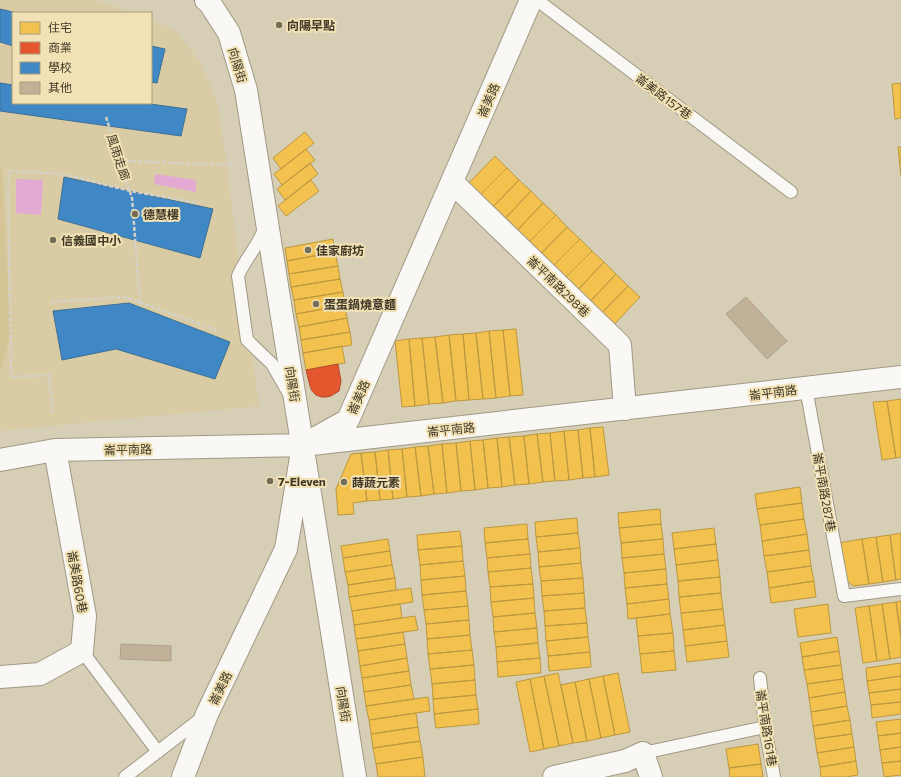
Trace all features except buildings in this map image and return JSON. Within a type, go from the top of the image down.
[{"type":"street","name":"崙美路","points":[[183,777],[207,714],[286,549],[303,445],[348,420],[531,0]]},
{"type":"street","name":"向陽街","points":[[209,1],[228,33],[246,90],[356,777]]},
{"type":"street","name":"崙平南路298巷","points":[[452,182],[620,345],[625,409]]},
{"type":"street","name":"崙平南路","points":[[0,460],[56,450],[303,445],[901,377]]},
{"type":"street","name":"崙美路60巷","points":[[56,450],[85,616],[82,651]]},
{"type":"street","points":[[0,678],[40,674],[82,651]]},
{"type":"street","points":[[554,777],[625,761],[643,753],[651,777]]},
{"type":"lane","name":"崙美路157巷","points":[[537,0],[791,192]]},
{"type":"lane","points":[[266,213],[266,224],[263,232],[253,252],[240,269],[238,276],[247,340],[272,364],[296,405]]},
{"type":"lane","name":"崙平南路287巷","points":[[806,388],[844,596],[901,589]]},
{"type":"lane","points":[[82,651],[158,752]]},
{"type":"lane","name":"崙平南路161巷","points":[[760,678],[765,727],[774,777]]},
{"type":"lane","points":[[125,777],[207,714]]},
{"type":"lane","points":[[643,753],[765,727]]},
{"type":"path","name":"風雨走廊","points":[[106,117],[132,198],[140,303]]},
{"type":"path","points":[[120,161],[233,164]]},
{"type":"path","points":[[53,413],[49,375],[11,377],[9,170],[63,174],[130,191],[199,203]]},
{"type":"path","points":[[51,302],[125,297],[219,331]]},
{"type":"shaded area","points":[[0,0],[94,0],[131,12],[12,12],[12,104],[152,104],[152,20],[174,30],[199,60],[217,101],[259,406],[0,431]]},
{"type":"shaded area","points":[[0,165],[2,169],[11,334],[0,371]]},
{"type":"shaded area","points":[[155,174],[196,180],[196,192],[154,184]]},
{"type":"shaded area","points":[[16,179],[43,180],[41,215],[16,213]]},
{"type":"place","name":"向陽早點","points":[[279,25]]},
{"type":"place","name":"德慧樓","points":[[135,214]]},
{"type":"place","name":"信義國中小","points":[[53,240]]},
{"type":"place","name":"佳家廚坊","points":[[308,250]]},
{"type":"place","name":"蛋蛋鍋燒意麵","points":[[316,304]]},
{"type":"place","name":"7-Eleven","points":[[270,481]]},
{"type":"place","name":"蒔蔬元素","points":[[344,482]]}]
